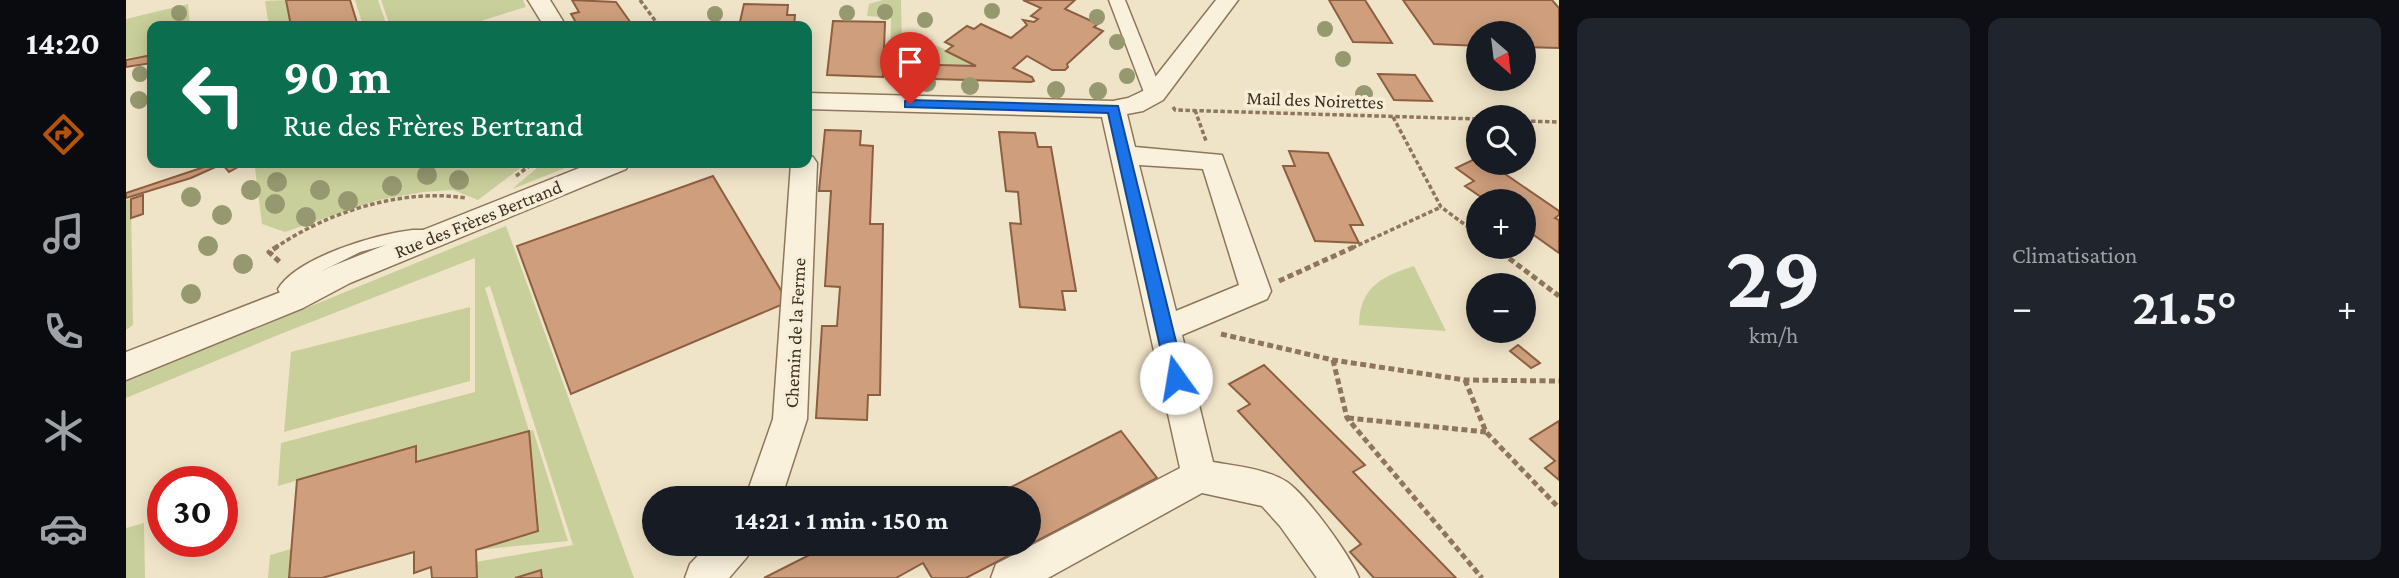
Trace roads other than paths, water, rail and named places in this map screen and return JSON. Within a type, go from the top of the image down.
[{"type":"street","points":[[540,0],[552,21]]},
{"type":"street","points":[[1117,0],[1154,95]]},
{"type":"street","points":[[812,101],[1114,109],[1134,105],[1154,95],[1227,0]]},
{"type":"street","points":[[1114,109],[1123,155],[1171,326],[1199,475]]},
{"type":"street","points":[[1123,155],[1213,161],[1256,291],[1171,326]]},
{"type":"street","name":"Rue des Frères Bertrand","points":[[126,366],[292,300],[340,275],[605,168]]},
{"type":"street","name":"Chemin de la Ferme","points":[[767,486],[790,419],[804,168]]},
{"type":"street","name":"Rue des Frères Bertrand","points":[[126,352],[189,323],[251,299],[284,276],[340,275]]},
{"type":"street","points":[[1010,578],[1199,475],[1252,486],[1274,495],[1293,514],[1340,578]]},
{"type":"street","points":[[705,578],[724,556]]},
{"type":"lane","points":[[284,276],[299,278],[340,254],[377,241],[408,234],[435,236]]}]
